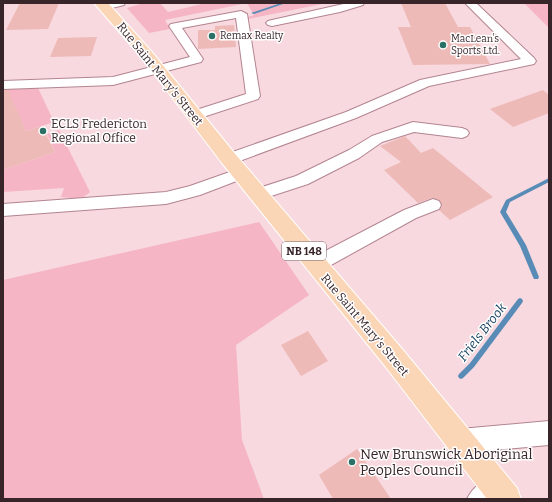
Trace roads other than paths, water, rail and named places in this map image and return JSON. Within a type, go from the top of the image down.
[{"type":"main road","name":"Rue Saint Mary's Street","points":[[109,4],[157,69],[315,265],[460,441],[494,495]]},
{"type":"lane","points":[[272,23],[317,14],[359,3]]},
{"type":"lane","points":[[3,210],[140,201],[166,198],[194,191],[235,166],[425,83],[530,61],[470,3]]},
{"type":"lane","points":[[3,85],[113,81],[197,59],[175,26],[241,14],[253,96],[195,115]]},
{"type":"lane","points":[[259,194],[302,180],[354,154],[377,139],[412,127],[462,133]]},
{"type":"lane","points":[[315,265],[410,214],[433,205]]},
{"type":"lane","points":[[460,441],[549,433]]},
{"type":"waterway","points":[[253,13],[284,3]]},
{"type":"waterway","name":"Friels Brook","points":[[536,277],[523,245],[503,212],[508,201],[549,180]]},
{"type":"waterway","name":"Friels Brook","points":[[461,376],[472,365],[520,301]]},
{"type":"place","name":"Remax Realty","points":[[212,36]]},
{"type":"place","name":"MacLean's Sports Ltd.","points":[[443,45]]},
{"type":"place","name":"ECLS Fredericton Regional Office","points":[[43,131]]},
{"type":"place","name":"New Brunswick Aboriginal Peoples Council","points":[[352,462]]}]
